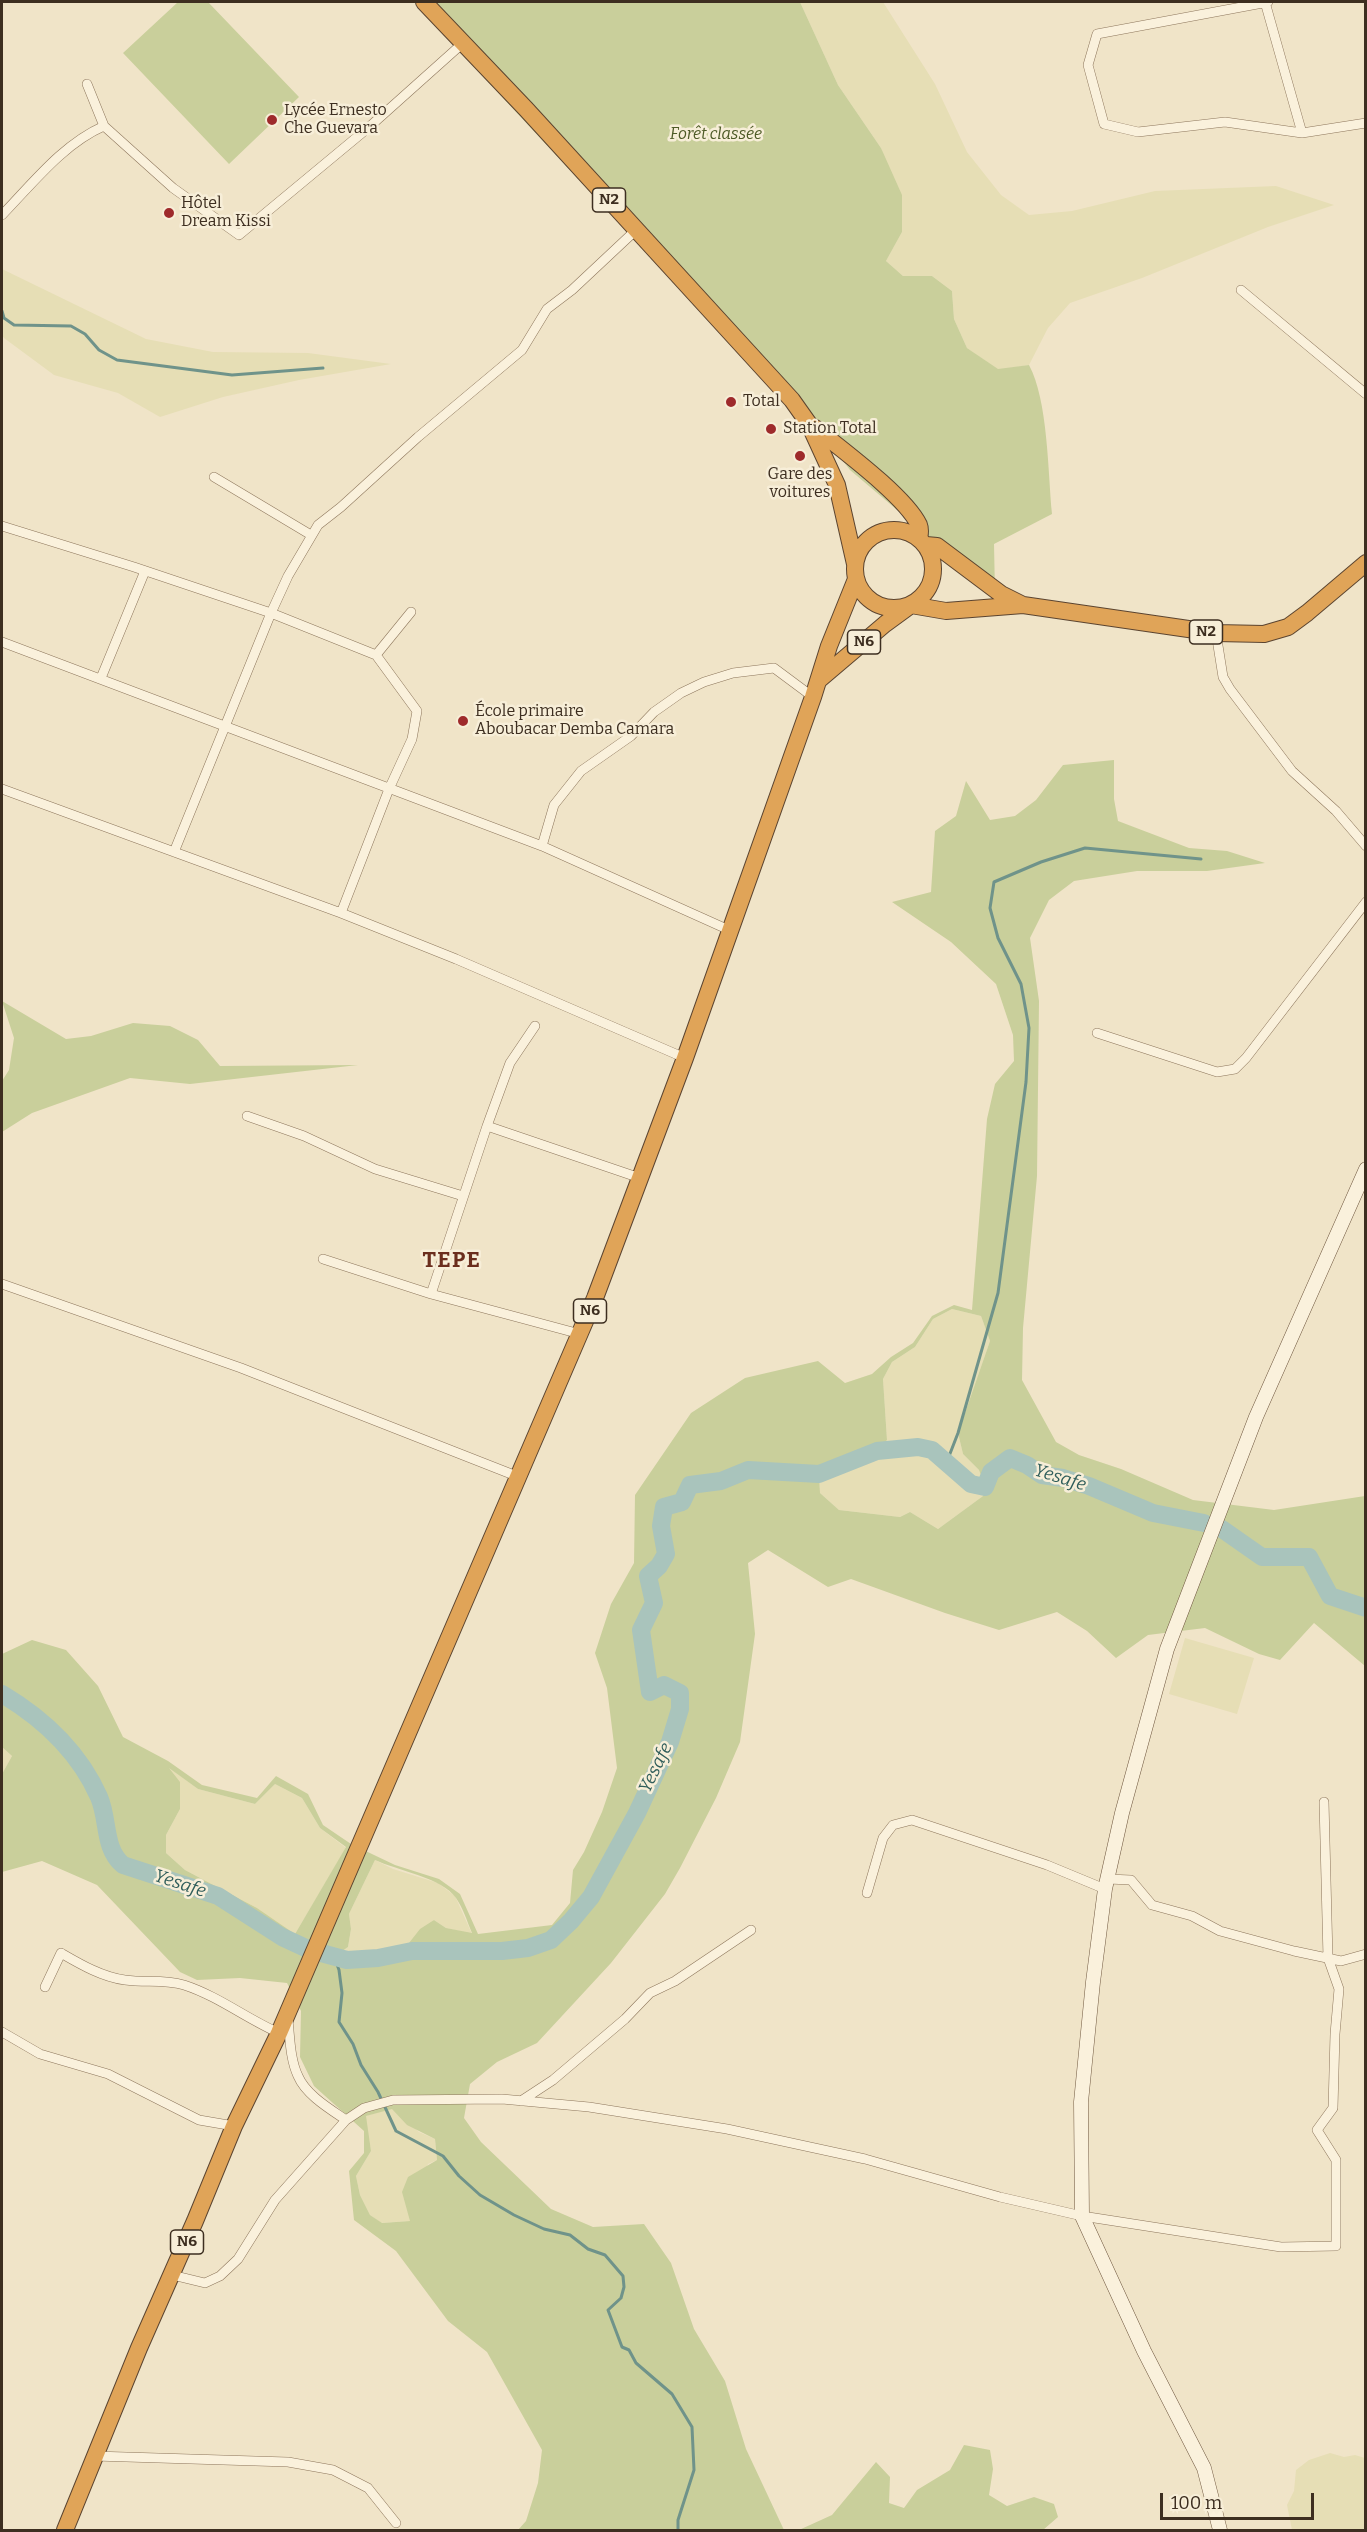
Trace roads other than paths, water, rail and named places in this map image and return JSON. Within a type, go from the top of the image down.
[{"type":"highway","name":"N2","points":[[424,2],[792,400],[809,424],[837,486],[856,572]]},
{"type":"highway","name":"N2","points":[[809,424],[874,476],[906,508],[918,523],[922,542],[937,546],[1001,594],[1023,605]]},
{"type":"highway","points":[[897,530],[922,542],[932,556],[933,579],[921,598],[911,605],[889,608],[878,605],[861,590],[856,572],[859,553],[874,536],[897,530]]},
{"type":"highway","name":"N2","points":[[911,605],[946,611],[1023,605],[1216,633],[1264,634],[1287,627],[1307,613],[1365,563]]},
{"type":"highway","name":"N6","points":[[65,2530],[94,2456],[234,2126],[279,2033],[580,1334],[685,1058],[856,572]]},
{"type":"highway","name":"N6","points":[[816,689],[885,624],[911,605]]},
{"type":"street","points":[[1302,133],[1267,2],[1098,34],[1088,65],[1104,124],[1138,132],[1225,122],[1302,133],[1365,123]]},
{"type":"street","points":[[87,84],[104,126],[173,188],[239,235],[360,134],[463,43]]},
{"type":"street","points":[[2,215],[60,156],[86,134],[104,126]]},
{"type":"street","points":[[174,852],[271,613],[318,525],[522,350],[547,309],[572,290],[636,230]]},
{"type":"street","points":[[1241,290],[1365,394]]},
{"type":"street","points":[[214,477],[311,535]]},
{"type":"street","points":[[2,526],[271,613],[376,655],[417,711],[412,739],[389,789],[341,913]]},
{"type":"street","points":[[101,678],[145,571]]},
{"type":"street","points":[[376,655],[411,612]]},
{"type":"street","points":[[1216,633],[1223,677],[1230,689],[1292,771],[1336,811],[1365,846]]},
{"type":"street","points":[[2,642],[542,846],[729,930]]},
{"type":"street","points":[[542,846],[554,805],[580,771],[631,736],[654,712],[681,693],[704,682],[733,673],[774,668],[816,689]]},
{"type":"street","points":[[2,789],[341,913],[456,959],[685,1058]]},
{"type":"street","points":[[1096,1033],[1217,1072],[1235,1069],[1246,1058],[1365,902]]},
{"type":"street","points":[[431,1294],[510,1063],[535,1026]]},
{"type":"street","points":[[247,1116],[304,1136],[375,1168],[463,1196]]},
{"type":"street","points":[[487,1126],[640,1178]]},
{"type":"street","points":[[1220,2530],[1204,2468],[1144,2352],[1082,2216],[1082,2102],[1106,1884],[1122,1813],[1167,1649],[1256,1417],[1365,1169]]},
{"type":"street","points":[[323,1259],[431,1294],[580,1334]]},
{"type":"street","points":[[2,1284],[241,1368],[519,1477]]},
{"type":"street","points":[[172,2275],[205,2283],[220,2276],[238,2259],[275,2200],[346,2120],[364,2108],[393,2100],[521,2101],[589,2107],[727,2129],[865,2159],[1000,2197],[1082,2216],[1281,2247],[1336,2246],[1336,2160],[1317,2130],[1333,2108],[1339,1989],[1328,1958],[1324,1802]]},
{"type":"street","points":[[867,1893],[883,1838],[894,1826],[912,1820],[1106,1884],[1131,1880],[1152,1905],[1192,1916],[1220,1931],[1341,1961],[1365,1954]]},
{"type":"street","points":[[521,2101],[553,2080],[625,2019],[650,1993],[675,1981],[751,1930]]},
{"type":"street","points":[[45,1987],[61,1953],[87,1967],[122,1980],[146,1982],[167,1980],[187,1986],[279,2033]]},
{"type":"street","points":[[288,2012],[292,2052],[298,2077],[316,2098],[346,2120]]},
{"type":"street","points":[[2,2032],[40,2054],[108,2074],[199,2120],[234,2126]]},
{"type":"street","points":[[94,2456],[288,2462],[333,2470],[368,2488],[396,2523]]},
{"type":"waterway","points":[[2,311],[4,318],[14,325],[71,326],[85,334],[99,350],[117,360],[232,375],[323,368]]},
{"type":"waterway","points":[[946,1464],[958,1433],[998,1293],[1026,1082],[1029,1028],[1021,984],[998,938],[990,908],[994,882],[1041,862],[1085,848],[1201,859]]},
{"type":"waterway","name":"Yesafe","points":[[2,1694],[46,1726],[71,1751],[81,1765],[99,1797],[112,1850],[123,1865],[218,1896],[282,1937],[310,1950],[347,1960],[378,1958],[412,1951],[502,1951],[528,1948],[551,1940],[591,1897],[637,1813],[670,1742],[680,1709],[680,1693],[664,1685],[650,1692],[641,1630],[654,1603],[648,1576],[659,1566],[666,1554],[661,1526],[664,1507],[682,1502],[690,1485],[721,1481],[748,1470],[819,1474],[877,1451],[918,1447],[932,1450],[971,1484],[985,1487],[991,1472],[1010,1458],[1042,1475],[1063,1478],[1089,1486],[1153,1513],[1204,1523]]},
{"type":"waterway","name":"Yesafe","points":[[1222,1529],[1262,1557],[1309,1557],[1330,1596],[1366,1608]]},
{"type":"waterway","points":[[334,1956],[339,1970],[342,1993],[339,2022],[353,2044],[361,2065],[378,2092],[396,2131],[443,2156],[459,2176],[480,2195],[544,2229],[570,2235],[588,2249],[605,2255],[623,2276],[624,2287],[621,2298],[608,2310],[622,2347],[629,2350],[636,2363],[672,2394],[692,2427],[694,2470],[678,2520],[678,2530]]},
{"type":"place","name":"Lycée Ernesto Che Guevara","points":[[272,120]]},
{"type":"place","name":"Hôtel Dream Kissi","points":[[169,213]]},
{"type":"place","name":"Total","points":[[731,402]]},
{"type":"place","name":"Station Total","points":[[771,429]]},
{"type":"place","name":"Gare des voitures","points":[[800,456]]},
{"type":"place","name":"École primaire Aboubacar Demba Camara","points":[[463,721]]},
{"type":"district","name":"TEPE","points":[[452,1261]]},
{"type":"park label","name":"Forêt classée","points":[[716,135]]}]
